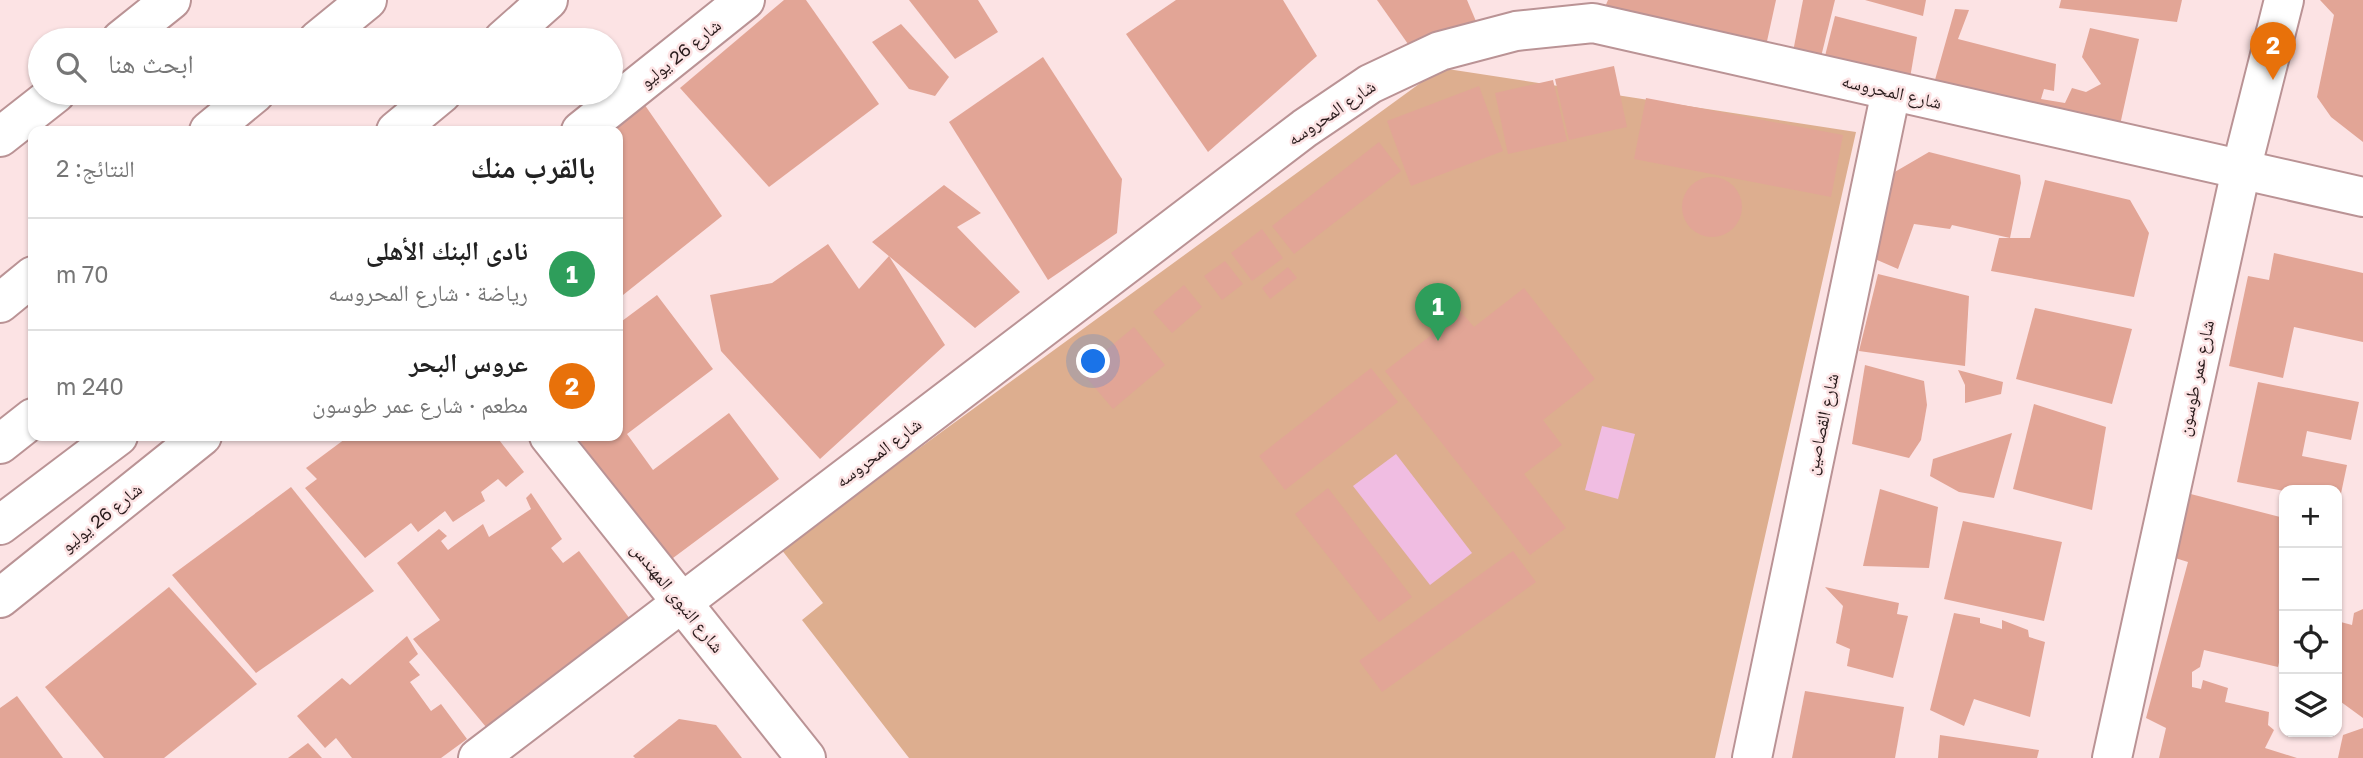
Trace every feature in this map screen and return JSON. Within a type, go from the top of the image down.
[{"type":"main road","points":[[136,28],[171,0]]},
{"type":"main road","points":[[333,28],[367,0]]},
{"type":"main road","points":[[516,28],[548,0]]},
{"type":"main road","name":"شارع 26 يوليو","points":[[623,97],[745,0]]},
{"type":"main road","name":"شارع عمر طوسون","points":[[2112,758],[2241,170],[2284,0]]},
{"type":"main road","name":"شارع المحروسه","points":[[478,758],[1305,128],[1370,84],[1440,51],[1516,31],[1593,23],[2363,197]]},
{"type":"main road","name":"شارع القصاصين","points":[[1752,758],[1891,91]]},
{"type":"main road","points":[[0,137],[41,105]]},
{"type":"main road","points":[[215,126],[241,105]]},
{"type":"main road","points":[[402,126],[427,105]]},
{"type":"main road","name":"شارع 26 يوليو","points":[[587,126],[614,105]]},
{"type":"main road","points":[[0,303],[28,280]]},
{"type":"main road","points":[[0,444],[28,422]]},
{"type":"main road","points":[[0,525],[111,441]]},
{"type":"main road","name":"شارع 26 يوليو","points":[[0,598],[196,441]]},
{"type":"main road","name":"شارع النبوى المهندس","points":[[553,441],[806,758]]},
{"type":"shaded area","points":[[1441,68],[1856,132],[1715,758],[909,758],[802,620],[823,603],[781,549]]},
{"type":"shaded area","points":[[1602,426],[1635,434],[1618,499],[1585,490]]},
{"type":"shaded area","points":[[1396,454],[1472,553],[1430,585],[1353,486]]},
{"type":"building","points":[[784,0],[806,0],[879,104],[769,187],[680,88]]},
{"type":"building","points":[[909,0],[978,0],[998,32],[955,59]]},
{"type":"building","points":[[1176,0],[1283,0],[1317,56],[1208,152],[1126,34]]},
{"type":"building","points":[[1377,0],[1467,0],[1478,26],[1408,44]]},
{"type":"building","points":[[1608,0],[1776,0],[1764,55],[1605,7]]},
{"type":"building","points":[[1803,0],[1835,0],[1819,65],[1792,57]]},
{"type":"building","points":[[1865,0],[1926,0],[1923,16]]},
{"type":"building","points":[[2061,0],[2182,0],[2177,22],[2059,8]]},
{"type":"building","points":[[2320,0],[2363,0],[2363,142],[2331,117],[2317,97],[2334,15]]},
{"type":"building","points":[[1955,9],[1969,10],[1958,39],[2056,64],[2054,91],[2044,89],[2041,99],[2065,103],[2072,88],[2086,92],[2101,84],[2082,57],[2090,28],[2139,39],[2118,134],[1931,94]]},
{"type":"building","points":[[1835,16],[1917,37],[1910,78],[1824,60]]},
{"type":"building","points":[[901,24],[949,77],[935,96],[909,89],[872,42]]},
{"type":"building","points":[[1043,57],[1122,179],[1117,233],[1048,280],[949,122]]},
{"type":"building","points":[[1614,66],[1627,127],[1569,140],[1555,79]]},
{"type":"building","points":[[1553,80],[1567,141],[1508,154],[1495,93]]},
{"type":"building","points":[[1479,86],[1503,151],[1411,186],[1387,121]]},
{"type":"building","points":[[1646,98],[1843,135],[1831,197],[1634,159]]},
{"type":"building","points":[[642,101],[722,216],[623,295],[623,126],[614,126]]},
{"type":"building","points":[[1379,142],[1401,171],[1294,254],[1272,226]]},
{"type":"building","points":[[1929,152],[2020,175],[2021,183],[2010,238],[1952,225],[1950,229],[1914,224],[1898,269],[1868,256],[1893,173]]},
{"type":"building","points":[[1706,177],[1718,177],[1737,190],[1742,207],[1740,219],[1729,232],[1718,237],[1706,237],[1687,224],[1682,213],[1682,201],[1695,182]]},
{"type":"building","points":[[2045,180],[2130,200],[2149,233],[2134,297],[1991,271],[1999,238],[2030,238]]},
{"type":"building","points":[[944,185],[981,213],[957,227],[1020,292],[975,328],[872,242]]},
{"type":"building","points":[[1262,229],[1283,258],[1252,281],[1231,253]]},
{"type":"building","points":[[828,244],[859,289],[889,256],[945,345],[820,459],[721,351],[710,295],[772,283]]},
{"type":"building","points":[[2274,253],[2363,273],[2363,342],[2294,327],[2283,378],[2229,366],[2248,276],[2269,280]]},
{"type":"building","points":[[1225,261],[1243,284],[1222,300],[1204,276]]},
{"type":"building","points":[[1288,267],[1297,278],[1270,299],[1262,288]]},
{"type":"building","points":[[1878,274],[1969,296],[1965,366],[1859,351]]},
{"type":"building","points":[[1184,285],[1202,307],[1172,333],[1153,312]]},
{"type":"building","points":[[1524,288],[1595,379],[1543,420],[1562,445],[1524,474],[1566,528],[1530,555],[1385,371],[1461,312],[1474,327]]},
{"type":"building","points":[[657,295],[713,369],[627,434],[653,470],[729,413],[779,479],[669,561],[580,441],[623,441],[623,320]]},
{"type":"building","points":[[2035,308],[2132,329],[2112,404],[2016,379]]},
{"type":"building","points":[[1134,327],[1165,365],[1113,409],[1081,371]]},
{"type":"building","points":[[1865,365],[1924,381],[1927,405],[1921,440],[1909,458],[1852,444]]},
{"type":"building","points":[[1371,368],[1398,402],[1285,490],[1259,456]]},
{"type":"building","points":[[1958,370],[2003,382],[2001,394],[1965,403],[1965,385]]},
{"type":"building","points":[[2258,382],[2359,402],[2351,440],[2307,431],[2302,456],[2347,465],[2342,489],[2342,485],[2279,485],[2279,490],[2237,482]]},
{"type":"building","points":[[2034,404],[2106,427],[2092,510],[2013,489]]},
{"type":"building","points":[[2012,433],[1994,498],[1959,492],[1930,476],[1933,459]]},
{"type":"building","points":[[342,441],[500,441],[524,472],[506,487],[498,479],[481,492],[485,501],[453,522],[445,511],[418,532],[411,523],[365,558],[305,488],[317,479],[306,468]]},
{"type":"building","points":[[291,487],[374,591],[256,673],[172,575]]},
{"type":"building","points":[[1328,488],[1412,597],[1379,622],[1295,514]]},
{"type":"building","points":[[1880,489],[1938,507],[1929,568],[1863,566]]},
{"type":"building","points":[[2179,491],[2279,517],[2278,667],[2204,650],[2200,667],[2192,672],[2192,687],[2201,689],[2203,680],[2228,688],[2225,702],[2269,712],[2268,725],[2274,730],[2265,748],[2297,758],[2159,758],[2166,728],[2146,718],[2188,562],[2162,554]]},
{"type":"building","points":[[531,493],[562,539],[551,548],[563,563],[579,551],[633,623],[491,733],[413,639],[440,620],[397,563],[439,529],[447,536],[441,541],[448,550],[483,524],[489,537],[531,509],[526,498]]},
{"type":"building","points":[[1963,521],[2062,542],[2044,621],[1944,599]]},
{"type":"building","points":[[1513,551],[1536,582],[1382,692],[1359,661]]},
{"type":"building","points":[[169,587],[257,684],[164,758],[104,758],[45,687]]},
{"type":"building","points":[[1825,587],[1899,603],[1897,614],[1908,616],[1893,678],[1847,666],[1850,649],[1836,643],[1843,606]]},
{"type":"building","points":[[2363,609],[2363,718],[2342,703],[2342,622],[2352,625],[2354,613]]},
{"type":"building","points":[[1954,613],[1980,618],[1980,623],[2002,629],[2002,620],[2028,630],[2029,637],[2045,642],[2030,717],[1974,699],[1964,726],[1930,710]]},
{"type":"building","points":[[407,636],[418,654],[409,662],[420,675],[410,682],[431,711],[441,704],[467,739],[441,758],[352,758],[336,738],[325,748],[297,716],[342,678],[350,685]]},
{"type":"building","points":[[1805,691],[1904,707],[1895,758],[1792,758]]},
{"type":"building","points":[[17,696],[63,758],[0,758],[0,708]]},
{"type":"building","points":[[679,719],[716,725],[742,758],[633,756]]},
{"type":"building","points":[[2363,728],[2363,758],[2338,758],[2343,735]]},
{"type":"building","points":[[1940,735],[2039,750],[2037,758],[1938,758]]},
{"type":"building","points":[[308,743],[322,758],[288,758]]},
{"type":"place","name":"عروس البحر","points":[[2273,80]]},
{"type":"place","name":"نادى البنك الأهلى","points":[[1438,341]]}]
